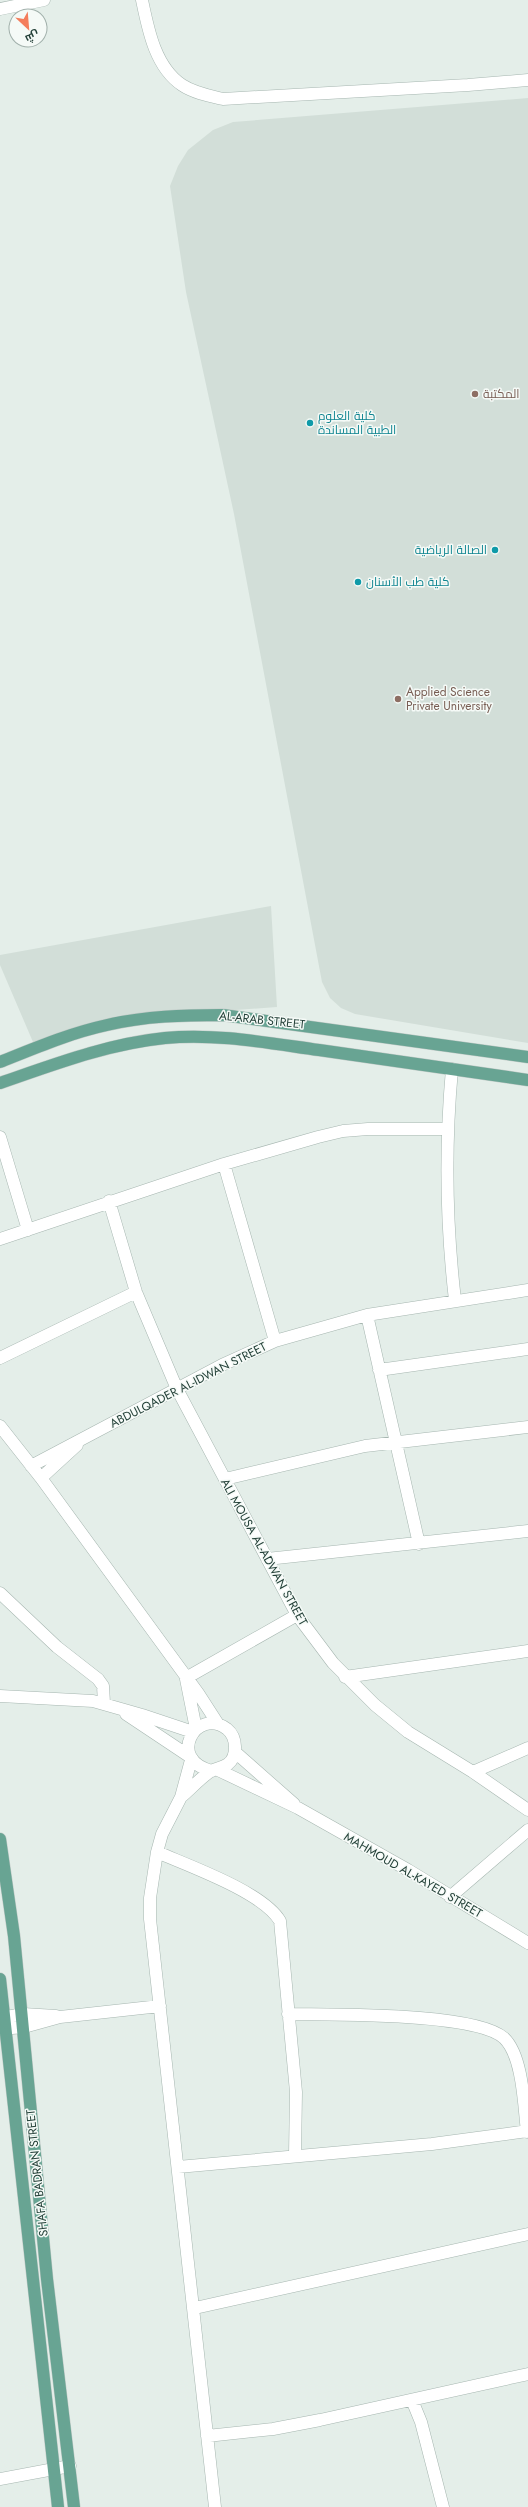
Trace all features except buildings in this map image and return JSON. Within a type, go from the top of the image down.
[{"type":"main road","name":"AL-ARAB STREET","points":[[0,1062],[83,1031],[107,1025],[175,1015],[223,1015],[528,1057]]},
{"type":"main road","name":"AL-ARAB STREET","points":[[0,1084],[89,1052],[144,1041],[205,1037],[252,1041],[528,1080]]},
{"type":"main road","name":"SHAFA BADRAN STREET","points":[[0,1839],[9,1892],[23,2014],[29,2105],[47,2278],[74,2507]]},
{"type":"main road","name":"SHAFA BADRAN STREET","points":[[0,1979],[3,2029],[58,2507]]},
{"type":"street","points":[[0,9],[15,3],[44,0]]},
{"type":"street","points":[[142,0],[150,38],[171,75],[182,86],[223,99],[468,85],[528,80]]},
{"type":"street","points":[[452,1069],[447,1130],[450,1256],[455,1300]]},
{"type":"street","points":[[0,1239],[109,1201],[269,1149],[343,1131],[447,1130]]},
{"type":"street","points":[[0,1137],[28,1230]]},
{"type":"street","points":[[224,1164],[275,1341]]},
{"type":"street","name":"ALI MOUSA AL-ADWAN STREET","points":[[109,1201],[136,1292],[177,1388],[297,1615],[345,1677],[408,1732],[474,1772],[528,1810]]},
{"type":"street","name":"ABDULQADER AL-IDWAN STREET","points":[[31,1466],[177,1388],[275,1341],[367,1315],[455,1300],[528,1290]]},
{"type":"street","points":[[0,1358],[136,1292]]},
{"type":"street","points":[[367,1315],[419,1544]]},
{"type":"street","points":[[379,1370],[528,1349]]},
{"type":"street","points":[[0,1426],[40,1478],[218,1724],[228,1730],[234,1740],[235,1752],[229,1763],[215,1770],[181,1797]]},
{"type":"street","points":[[225,1479],[350,1449],[378,1444],[528,1427]]},
{"type":"street","name":"ABDULQADER AL-IDWAN STREET","points":[[40,1478],[86,1437]]},
{"type":"street","points":[[267,1559],[419,1544],[528,1531]]},
{"type":"street","points":[[0,1593],[57,1647],[98,1679],[103,1686],[104,1703]]},
{"type":"street","points":[[186,1678],[297,1615]]},
{"type":"street","points":[[345,1677],[528,1651]]},
{"type":"street","points":[[186,1678],[194,1731],[188,1744],[190,1758],[181,1797],[162,1834],[157,1852],[150,1898],[152,1942],[195,2308],[207,2436],[216,2507]]},
{"type":"street","points":[[0,1696],[15,1698],[67,1698],[104,1703],[194,1731],[206,1724],[218,1724]]},
{"type":"street","points":[[0,1704],[15,1698]]},
{"type":"street","points":[[117,1708],[190,1758],[200,1768],[215,1770]]},
{"type":"street","points":[[474,1772],[528,1748]]},
{"type":"street","name":"MAHMOUD AL-KAYED STREET","points":[[235,1752],[298,1808]]},
{"type":"street","name":"MAHMOUD AL-KAYED STREET","points":[[215,1770],[298,1808],[408,1870],[450,1897],[528,1943]]},
{"type":"street","points":[[450,1897],[528,1830]]},
{"type":"street","points":[[157,1852],[240,1890],[268,1906],[276,1914],[283,1934],[288,2014],[296,2092],[295,2155]]},
{"type":"street","points":[[3,2029],[24,2027],[60,2017],[160,2006]]},
{"type":"street","points":[[2,2017],[23,2014],[60,2017]]},
{"type":"street","points":[[178,2167],[295,2155],[432,2144],[527,2132],[516,2059],[504,2038],[489,2031],[434,2018],[288,2014]]},
{"type":"street","points":[[195,2308],[528,2234]]},
{"type":"street","points":[[207,2436],[273,2429],[528,2374]]},
{"type":"street","points":[[412,2400],[421,2422],[443,2507]]},
{"type":"street","points":[[0,2479],[70,2466]]},
{"type":"shaded area","name":"Applied Science Private University","points":[[528,98],[528,1043],[355,1014],[341,1008],[330,998],[322,982],[234,514],[186,292],[170,186],[178,166],[188,150],[213,130],[233,122]]},
{"type":"shaded area","points":[[271,906],[277,1007],[112,1019],[33,1042],[0,965],[0,955]]},
{"type":"place","name":"المكتبة","points":[[475,394]]},
{"type":"place","name":"كلية العلوم الطبية المساندة","points":[[310,423]]},
{"type":"place","name":"الصالة الرياضية","points":[[495,550]]},
{"type":"place","name":"كلية طب الأسنان","points":[[358,582]]},
{"type":"place","name":"Applied Science Private University","points":[[398,699]]}]
